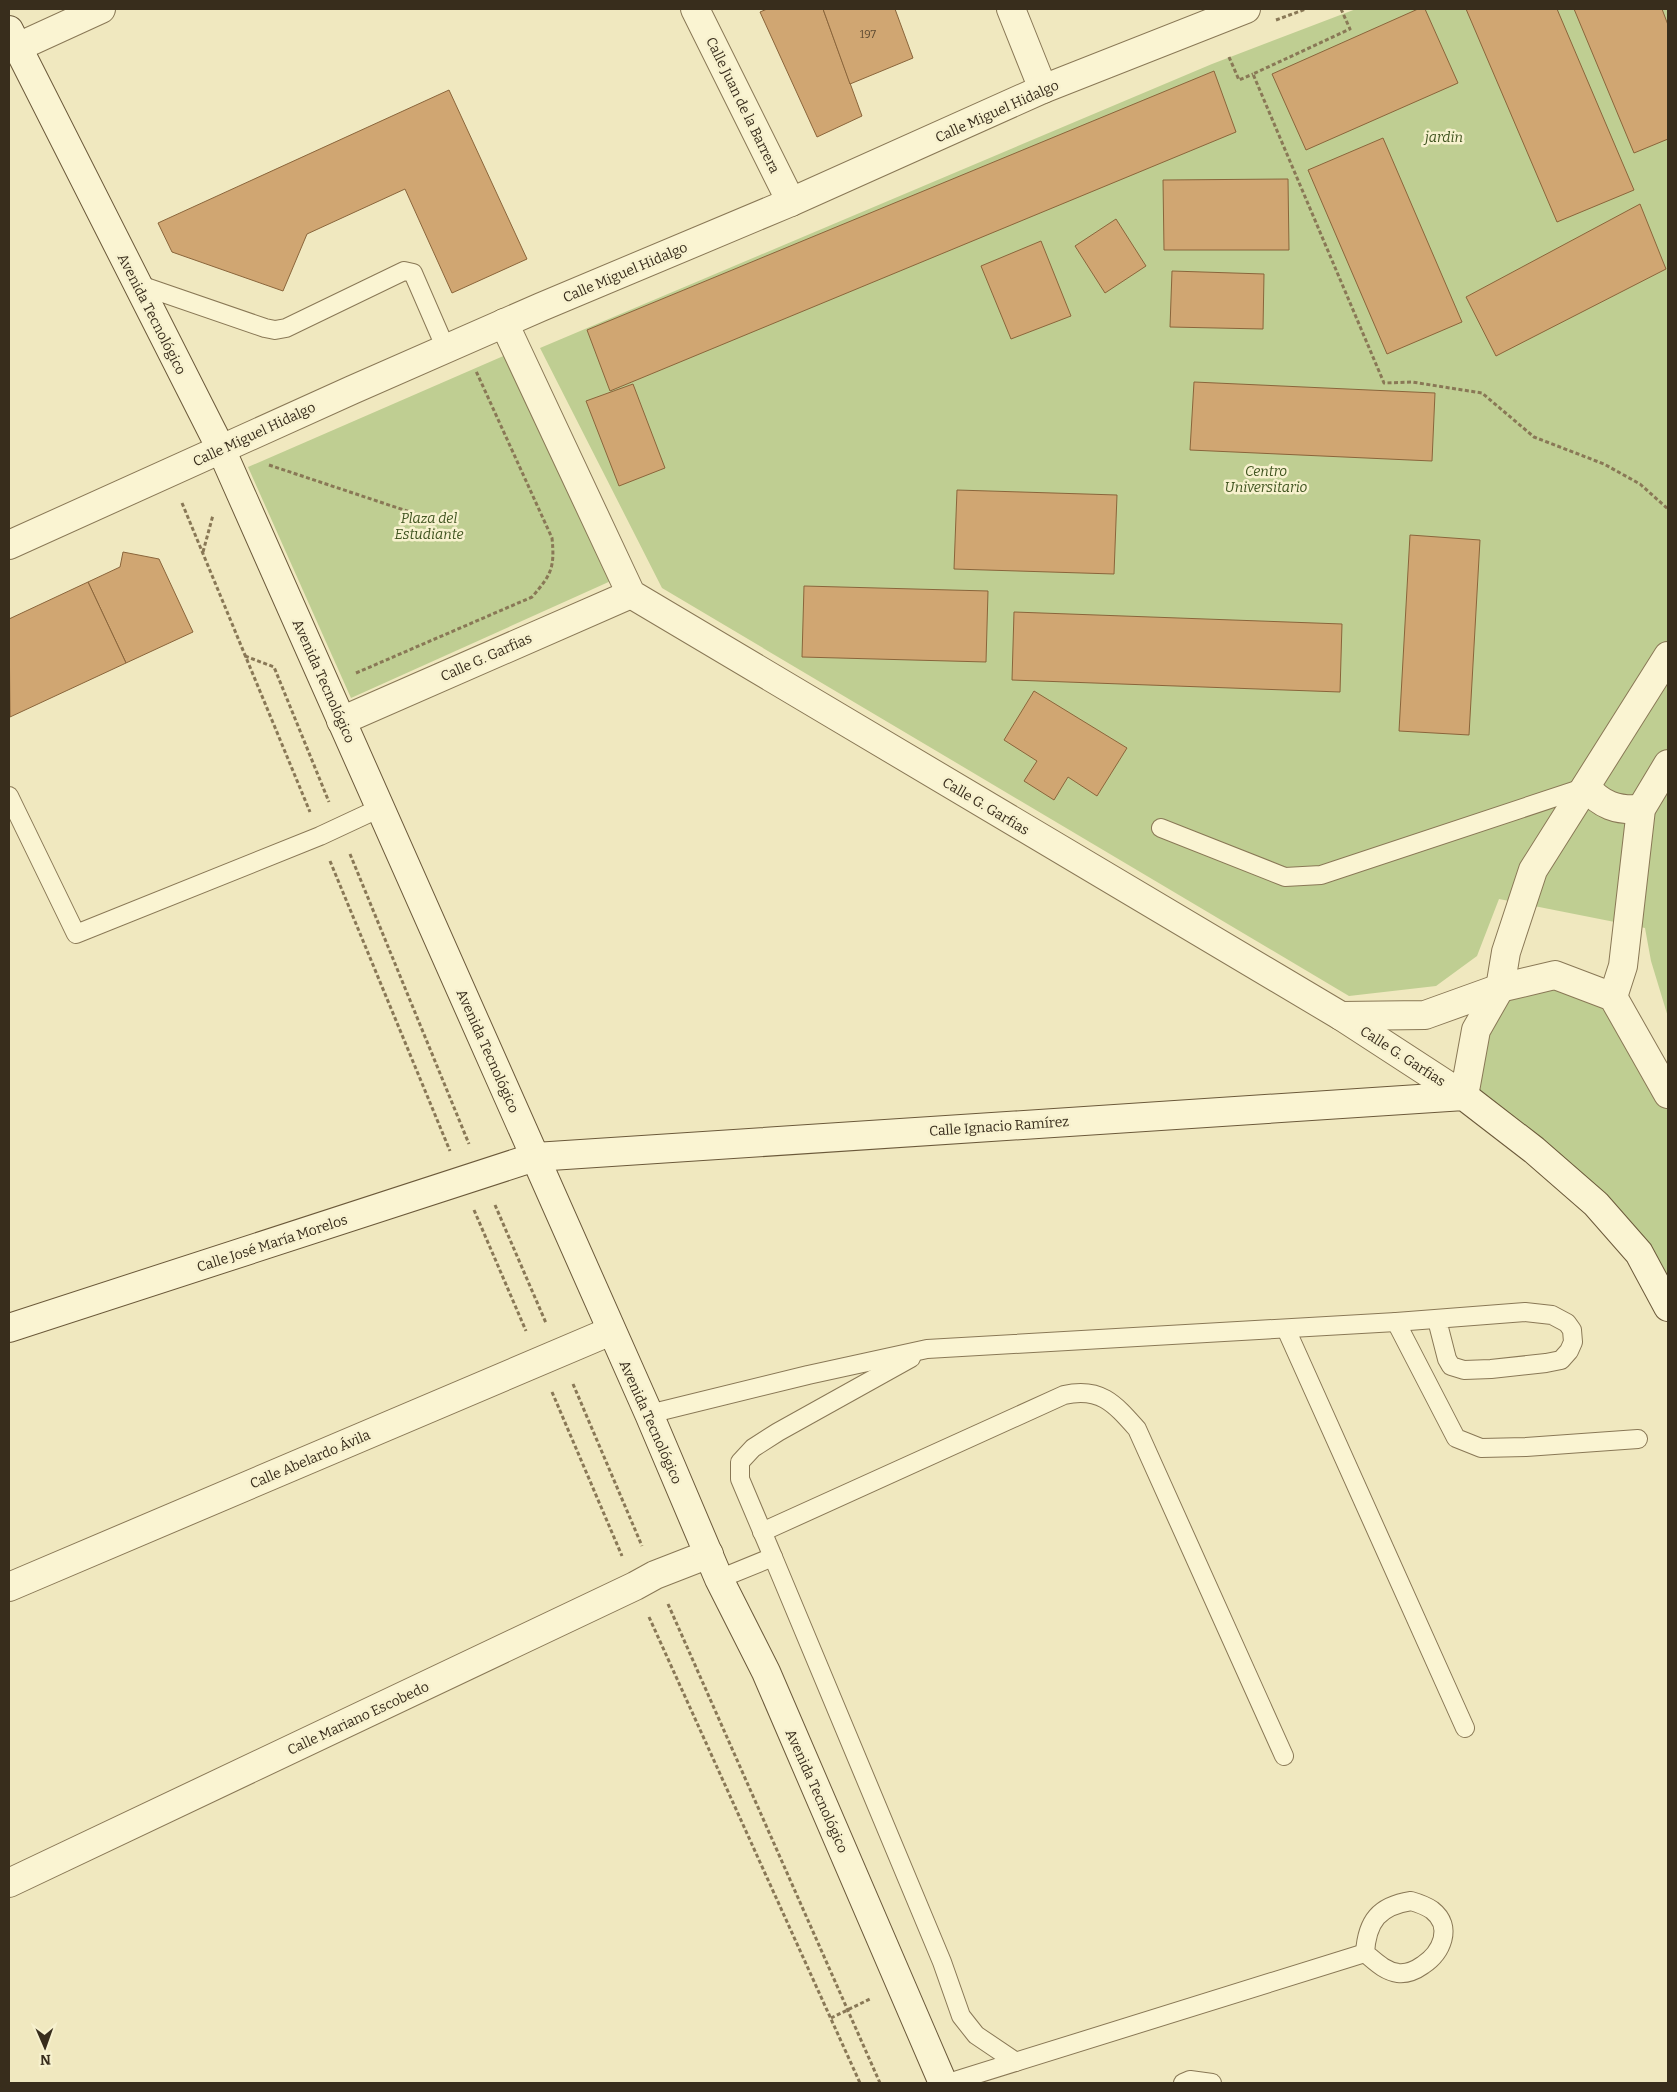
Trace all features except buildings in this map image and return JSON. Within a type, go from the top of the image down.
[{"type":"street","points":[[13,39],[101,9]]},
{"type":"street","name":"Calle Juan de la Barrera","points":[[695,9],[791,202]]},
{"type":"street","points":[[1011,9],[1043,89]]},
{"type":"street","name":"Calle Miguel Hidalgo","points":[[9,545],[504,323],[791,202],[1043,89],[1246,9]]},
{"type":"street","name":"Avenida Tecnológico","points":[[13,39],[221,449],[649,1414],[719,1579],[766,1672],[943,2083]]},
{"type":"street","points":[[504,323],[631,594]]},
{"type":"street","name":"Calle G. Garfias","points":[[341,721],[631,594],[1341,1016],[1464,1096],[1534,1150],[1596,1204],[1639,1253],[1668,1307]]},
{"type":"street","points":[[1464,1096],[1476,1030],[1500,988],[1506,952],[1533,870],[1668,656]]},
{"type":"street","points":[[1668,764],[1641,809],[1623,966],[1612,997],[1668,1094]]},
{"type":"street","points":[[1586,787],[1594,797],[1616,809],[1641,809]]},
{"type":"street","name":"Calle G. Garfias","points":[[1341,1016],[1425,1015],[1500,988],[1555,975],[1612,997]]},
{"type":"street","name":"Calle Ignacio Ramírez","points":[[534,1157],[1464,1096]]},
{"type":"street","name":"Calle José María Morelos","points":[[9,1328],[534,1157]]},
{"type":"street","name":"Calle Abelardo Ávila","points":[[9,1587],[611,1331]]},
{"type":"street","name":"Calle Mariano Escobedo","points":[[9,1883],[655,1575],[708,1554]]},
{"type":"lane","points":[[137,284],[275,330],[286,328],[404,271],[413,273],[454,346]]},
{"type":"lane","points":[[1161,828],[1285,877],[1321,875],[1586,787]]},
{"type":"lane","points":[[9,796],[76,934],[320,836],[380,808]]},
{"type":"lane","points":[[649,1414],[808,1375],[927,1349],[1437,1320],[1525,1312],[1552,1315],[1567,1323],[1572,1330],[1573,1342],[1569,1351],[1561,1360],[1491,1369],[1464,1370],[1452,1366],[1447,1359],[1437,1320]]},
{"type":"lane","points":[[1396,1322],[1456,1438],[1481,1448],[1638,1440]]},
{"type":"lane","points":[[1286,1329],[1465,1728]]},
{"type":"lane","points":[[927,1349],[778,1432],[753,1448],[740,1462],[740,1479],[942,1962],[961,2016],[976,2035],[1016,2062]]},
{"type":"lane","points":[[762,1532],[1064,1395],[1081,1391],[1096,1394],[1119,1408],[1137,1429],[1284,1756]]},
{"type":"lane","points":[[719,1579],[773,1556]]},
{"type":"lane","points":[[1411,1901],[1434,1911],[1444,1931],[1443,1942],[1437,1954],[1414,1971],[1398,1973],[1384,1969],[1365,1953],[1369,1932],[1381,1911],[1395,1904],[1411,1901]]},
{"type":"lane","points":[[948,2083],[1365,1953]]},
{"type":"lane","points":[[1183,2083],[1190,2080],[1212,2083]]},
{"type":"path","points":[[1230,57],[1239,80],[1253,74],[1350,29],[1341,9]]},
{"type":"path","points":[[1253,74],[1384,383],[1412,382],[1482,393],[1534,437],[1604,464],[1640,484],[1668,509]]},
{"type":"path","points":[[326,687],[532,597],[547,579],[554,559],[552,538],[454,346]]},
{"type":"path","points":[[221,449],[437,521]]},
{"type":"path","points":[[170,473],[244,656]]},
{"type":"green space","name":"Centro Universitario","points":[[1356,9],[1668,9],[1668,1017],[1651,961],[1645,928],[1499,899],[1477,956],[1436,986],[1349,996],[662,588],[540,348],[1212,64]]},
{"type":"green space","name":"Plaza del Estudiante","points":[[508,354],[613,580],[351,698],[248,467]]},
{"type":"green space","points":[[1555,975],[1613,997],[1668,1094],[1668,1307],[1639,1253],[1464,1096],[1500,988]]},
{"type":"park label","name":"jardin","points":[[1444,137]]}]
